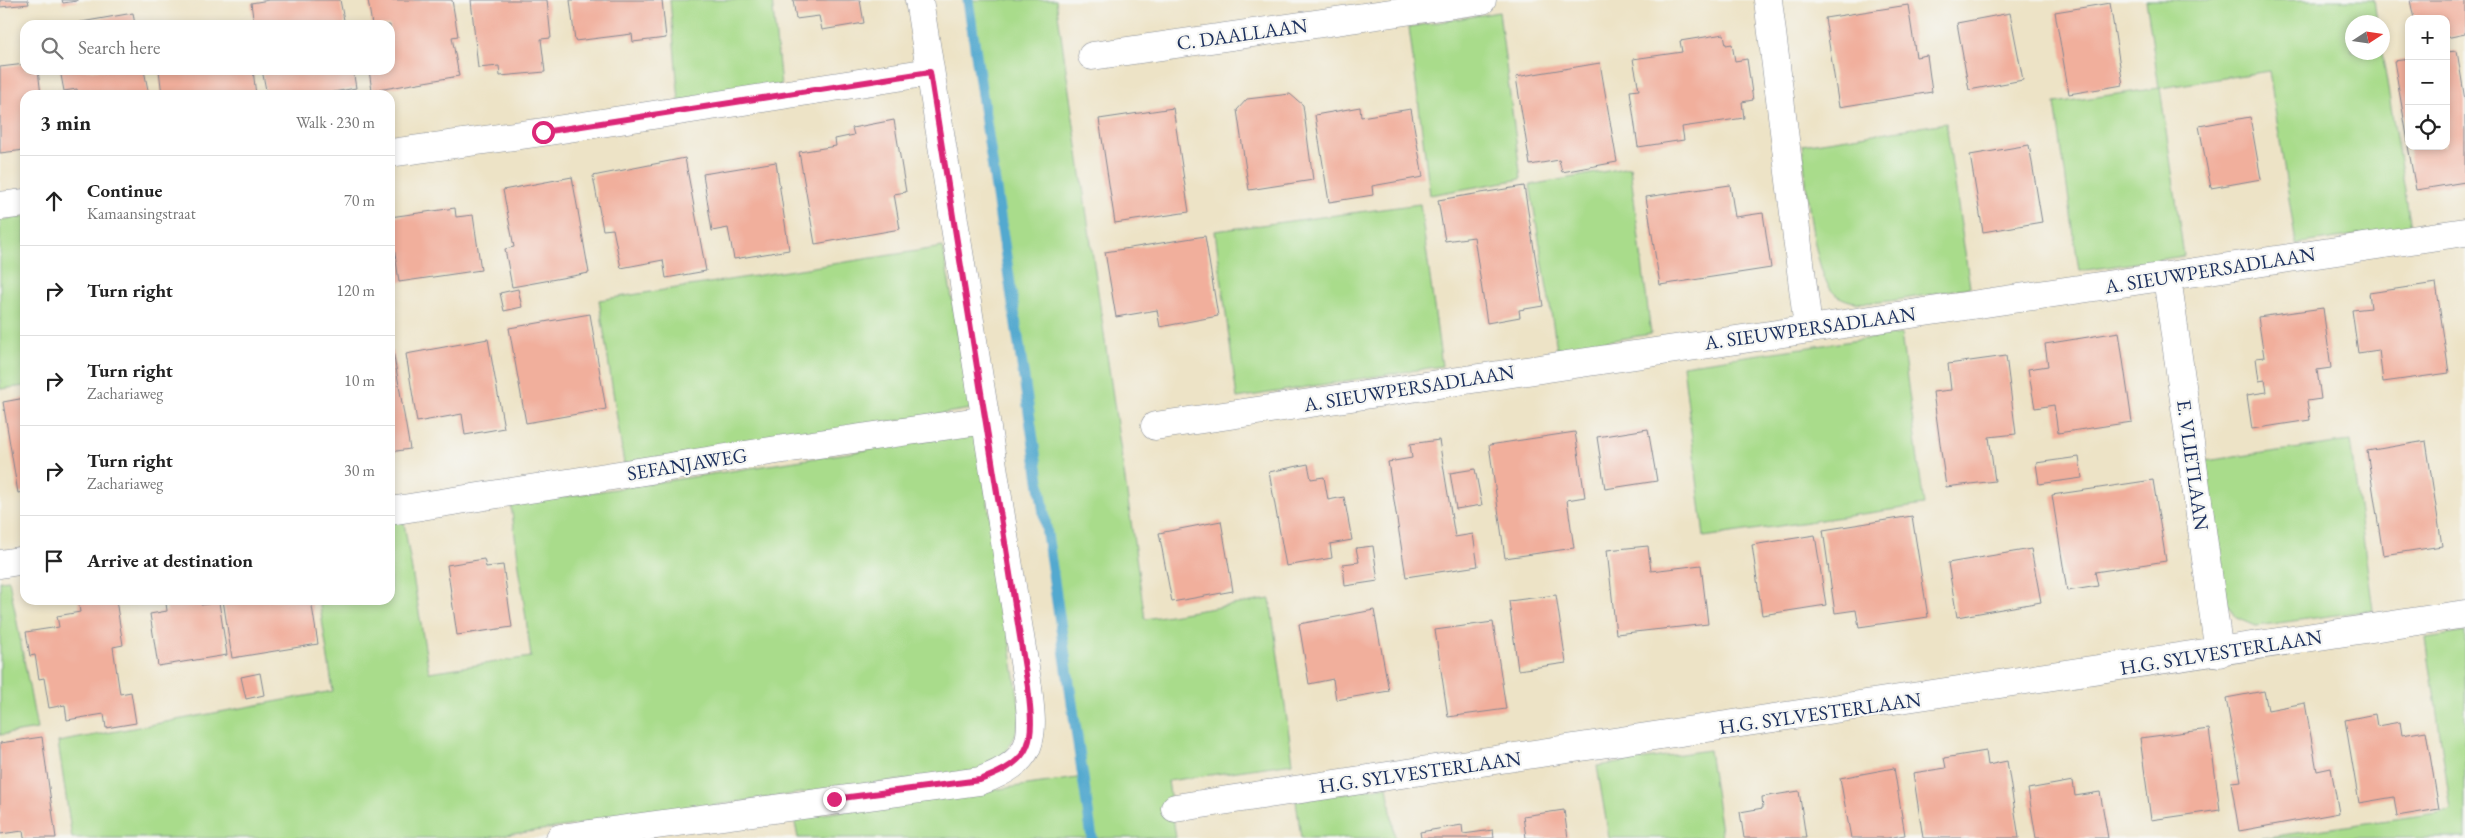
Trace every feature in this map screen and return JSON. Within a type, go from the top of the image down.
[{"type":"street","points":[[560,838],[980,780],[1002,773],[1028,750],[1032,724],[1028,687],[919,0]]},
{"type":"street","name":"C. DAALLAAN","points":[[1092,56],[1482,0]]},
{"type":"street","points":[[1768,0],[1808,328]]},
{"type":"street","points":[[395,152],[543,132],[930,72]]},
{"type":"street","points":[[0,206],[20,204]]},
{"type":"street","name":"A. SIEUWPERSADLAAN","points":[[1155,426],[2465,232]]},
{"type":"street","name":"E. VLIETLAAN","points":[[2167,277],[2219,653]]},
{"type":"street","name":"SEFANJAWEG","points":[[395,510],[777,450],[986,420]]},
{"type":"street","points":[[0,564],[20,561]]},
{"type":"street","name":"H.G. SYLVESTERLAAN","points":[[1175,808],[2219,653],[2465,614]]},
{"type":"green space","points":[[670,0],[772,0],[781,85],[679,101]]},
{"type":"green space","points":[[968,0],[1056,0],[1145,619],[1270,599],[1293,763],[1168,781],[1176,838],[798,838],[794,818],[1084,777]]},
{"type":"green space","points":[[2146,0],[2374,0],[2376,15],[2345,15],[2345,60],[2383,60],[2411,227],[2296,244],[2269,71],[2160,88],[2184,256],[2079,271],[2055,103],[2159,88]]},
{"type":"green space","points":[[1499,12],[1521,179],[1430,195],[1409,27]]},
{"type":"green space","points":[[1946,123],[1970,287],[1892,301],[1861,303],[1836,295],[1828,285],[1816,248],[1808,201],[1802,145]]},
{"type":"green space","points":[[1630,167],[1651,334],[1557,349],[1530,185]]},
{"type":"green space","points":[[1420,204],[1442,366],[1237,398],[1215,231]]},
{"type":"green space","points":[[20,217],[20,387],[0,389],[0,220]]},
{"type":"green space","points":[[943,247],[971,409],[624,464],[599,300]]},
{"type":"green space","points":[[1901,334],[1924,505],[1704,537],[1683,365]]},
{"type":"green space","points":[[977,433],[1021,716],[1014,738],[1003,757],[975,771],[836,788],[485,838],[72,838],[58,742],[333,691],[320,605],[395,605],[395,519],[403,517],[429,672],[531,657],[511,505]]},
{"type":"green space","points":[[2350,441],[2373,610],[2256,626],[2235,617],[2224,597],[2205,461]]},
{"type":"green space","points":[[9,580],[37,729],[0,735],[0,581]]},
{"type":"green space","points":[[2465,632],[2465,838],[2261,838],[2451,811],[2426,638]]},
{"type":"green space","points":[[1709,750],[1722,838],[1609,838],[1597,766]]},
{"type":"green space","points":[[1387,786],[1395,838],[1301,838],[1296,801]]},
{"type":"building","points":[[0,0],[28,0],[29,4],[0,7]]},
{"type":"building","points":[[62,0],[77,0],[77,1],[63,3]]},
{"type":"building","points":[[269,0],[340,0],[344,20],[253,20],[251,3]]},
{"type":"building","points":[[368,0],[452,0],[458,36],[452,37],[459,76],[372,90],[370,75],[395,75],[395,20],[371,20]]},
{"type":"building","points":[[471,0],[547,0],[551,38],[541,39],[545,72],[500,76],[499,66],[478,68]]},
{"type":"building","points":[[570,0],[662,0],[666,38],[633,42],[632,34],[575,41]]},
{"type":"building","points":[[793,0],[860,0],[864,23],[822,30],[819,16],[796,19]]},
{"type":"building","points":[[2410,0],[2465,0],[2465,34],[2450,37],[2450,15],[2413,15]]},
{"type":"building","points":[[2110,3],[2123,85],[2069,94],[2055,12]]},
{"type":"building","points":[[1908,5],[1916,57],[1927,55],[1932,92],[1839,107],[1825,18]]},
{"type":"building","points":[[133,13],[134,20],[93,20]]},
{"type":"building","points":[[2010,13],[2023,80],[1969,90],[1957,23]]},
{"type":"building","points":[[1724,34],[1726,45],[1732,44],[1735,61],[1747,59],[1753,100],[1742,102],[1744,118],[1682,127],[1684,140],[1638,147],[1630,91],[1639,90],[1633,59],[1682,52],[1680,41]]},
{"type":"building","points":[[2457,51],[2465,100],[2465,182],[2416,190],[2409,150],[2450,150],[2450,52]]},
{"type":"building","points":[[2405,60],[2405,125],[2394,61]]},
{"type":"building","points":[[1600,63],[1617,162],[1562,172],[1559,160],[1530,165],[1516,77]]},
{"type":"building","points":[[20,65],[20,75],[39,75],[40,90],[20,90],[20,151],[0,153],[0,67]]},
{"type":"building","points":[[61,75],[145,75],[148,90],[77,89],[64,90]]},
{"type":"building","points":[[160,75],[254,75],[255,90],[161,90]]},
{"type":"building","points":[[263,75],[354,75],[356,88],[345,90],[266,90]]},
{"type":"building","points":[[1290,94],[1303,105],[1313,180],[1249,190],[1237,110],[1247,99]]},
{"type":"building","points":[[1360,107],[1361,117],[1411,109],[1423,177],[1372,186],[1373,195],[1329,202],[1315,115]]},
{"type":"building","points":[[1173,108],[1189,212],[1115,223],[1099,119]]},
{"type":"building","points":[[2250,117],[2261,179],[2211,188],[2199,126]]},
{"type":"building","points":[[894,120],[906,192],[894,194],[900,229],[815,244],[799,152],[836,146],[835,139],[854,135],[852,128]]},
{"type":"building","points":[[2029,145],[2042,222],[1983,232],[1970,155]]},
{"type":"building","points":[[685,158],[706,271],[666,278],[663,260],[621,268],[613,229],[603,230],[593,176]]},
{"type":"building","points":[[776,162],[789,250],[734,259],[728,228],[712,231],[703,174]]},
{"type":"building","points":[[572,177],[589,273],[512,287],[505,249],[514,247],[503,190]]},
{"type":"building","points":[[1730,185],[1735,217],[1763,213],[1771,268],[1660,285],[1646,197]]},
{"type":"building","points":[[1524,186],[1543,306],[1519,310],[1520,317],[1487,323],[1474,237],[1445,241],[1438,200]]},
{"type":"building","points":[[455,208],[456,217],[473,215],[481,270],[399,282],[395,253],[395,216]]},
{"type":"building","points":[[1205,236],[1218,316],[1160,327],[1157,310],[1116,317],[1105,252]]},
{"type":"building","points":[[2436,283],[2449,373],[2383,382],[2379,350],[2358,353],[2352,310],[2371,308],[2369,293]]},
{"type":"building","points":[[518,289],[522,307],[504,311],[500,293]]},
{"type":"building","points":[[2323,308],[2331,368],[2317,370],[2321,399],[2307,401],[2310,420],[2252,429],[2247,395],[2267,392],[2265,380],[2259,381],[2256,358],[2264,357],[2258,317]]},
{"type":"building","points":[[590,314],[606,409],[526,423],[509,328]]},
{"type":"building","points":[[2119,332],[2132,422],[2058,433],[2054,405],[2035,408],[2028,369],[2048,366],[2045,344]]},
{"type":"building","points":[[488,339],[504,428],[465,435],[462,414],[417,422],[406,354]]},
{"type":"building","points":[[2006,356],[2016,434],[1989,437],[1995,481],[1946,487],[1933,392],[1951,390],[1948,364]]},
{"type":"building","points":[[395,363],[410,449],[395,451]]},
{"type":"building","points":[[20,399],[20,493],[18,493],[3,402]]},
{"type":"building","points":[[1648,429],[1657,481],[1605,489],[1597,437]]},
{"type":"building","points":[[1575,432],[1585,497],[1567,500],[1574,548],[1505,558],[1489,445]]},
{"type":"building","points":[[1439,440],[1455,537],[1473,534],[1478,566],[1406,577],[1388,462],[1412,458],[1410,444]]},
{"type":"building","points":[[2426,441],[2442,546],[2383,555],[2367,451]]},
{"type":"building","points":[[2079,457],[2082,478],[2039,484],[2036,463]]},
{"type":"building","points":[[1308,464],[1311,479],[1324,477],[1328,500],[1344,497],[1352,540],[1330,544],[1332,558],[1286,566],[1269,472]]},
{"type":"building","points":[[1475,469],[1482,505],[1456,509],[1450,473]]},
{"type":"building","points":[[2153,480],[2166,561],[2095,572],[2098,586],[2067,591],[2052,495]]},
{"type":"building","points":[[1912,516],[1928,617],[1859,627],[1856,610],[1835,613],[1823,530]]},
{"type":"building","points":[[1221,521],[1233,591],[1172,602],[1159,533]]},
{"type":"building","points":[[1815,535],[1826,605],[1762,615],[1752,545]]},
{"type":"building","points":[[1373,546],[1378,581],[1345,586],[1343,564],[1359,562],[1356,548]]},
{"type":"building","points":[[1648,546],[1651,571],[1701,565],[1708,624],[1616,634],[1607,550]]},
{"type":"building","points":[[2031,549],[2041,602],[1957,617],[1948,563]]},
{"type":"building","points":[[484,559],[486,567],[503,565],[512,627],[457,635],[447,565]]},
{"type":"building","points":[[1556,595],[1566,663],[1518,670],[1509,601]]},
{"type":"building","points":[[79,605],[117,605],[123,645],[113,647],[120,694],[131,692],[136,723],[106,728],[104,714],[67,720],[65,705],[49,708],[44,678],[39,679],[35,655],[30,656],[26,632],[59,627],[57,616],[80,612]]},
{"type":"building","points":[[166,605],[219,605],[227,655],[158,666],[150,614],[167,611]]},
{"type":"building","points":[[224,605],[312,605],[318,644],[232,658]]},
{"type":"building","points":[[1374,610],[1389,691],[1336,700],[1333,679],[1309,684],[1299,624]]},
{"type":"building","points":[[1493,622],[1506,709],[1448,717],[1435,630]]},
{"type":"building","points":[[260,673],[264,695],[246,699],[241,677]]},
{"type":"building","points":[[2264,691],[2268,710],[2305,703],[2317,771],[2331,768],[2339,813],[2239,831],[2231,782],[2241,781],[2226,698]]},
{"type":"building","points":[[2375,714],[2377,726],[2400,722],[2402,735],[2426,731],[2439,809],[2397,816],[2394,797],[2359,803],[2345,720]]},
{"type":"building","points":[[2209,729],[2220,810],[2151,820],[2140,738]]},
{"type":"building","points":[[42,737],[56,838],[24,838],[23,831],[0,834],[0,743]]},
{"type":"building","points":[[1986,751],[1988,765],[2007,761],[2019,838],[1923,838],[1913,773],[1946,768],[1944,758]]},
{"type":"building","points":[[1894,768],[1905,835],[1887,838],[1851,838],[1840,778]]},
{"type":"building","points":[[2073,781],[2075,796],[2100,792],[2108,838],[2036,838],[2028,789]]},
{"type":"building","points":[[1799,791],[1806,838],[1744,838],[1740,812],[1763,808],[1762,797]]},
{"type":"building","points":[[1564,810],[1568,838],[1526,838],[1523,816]]},
{"type":"building","points":[[1462,825],[1463,834],[1493,830],[1494,838],[1421,838],[1420,832]]},
{"type":"waterway","points":[[968,0],[1092,838]]},
{"type":"route","points":[[543,132],[930,72],[1028,687],[1032,724],[1028,750],[1002,773],[980,780],[834,799]]}]
